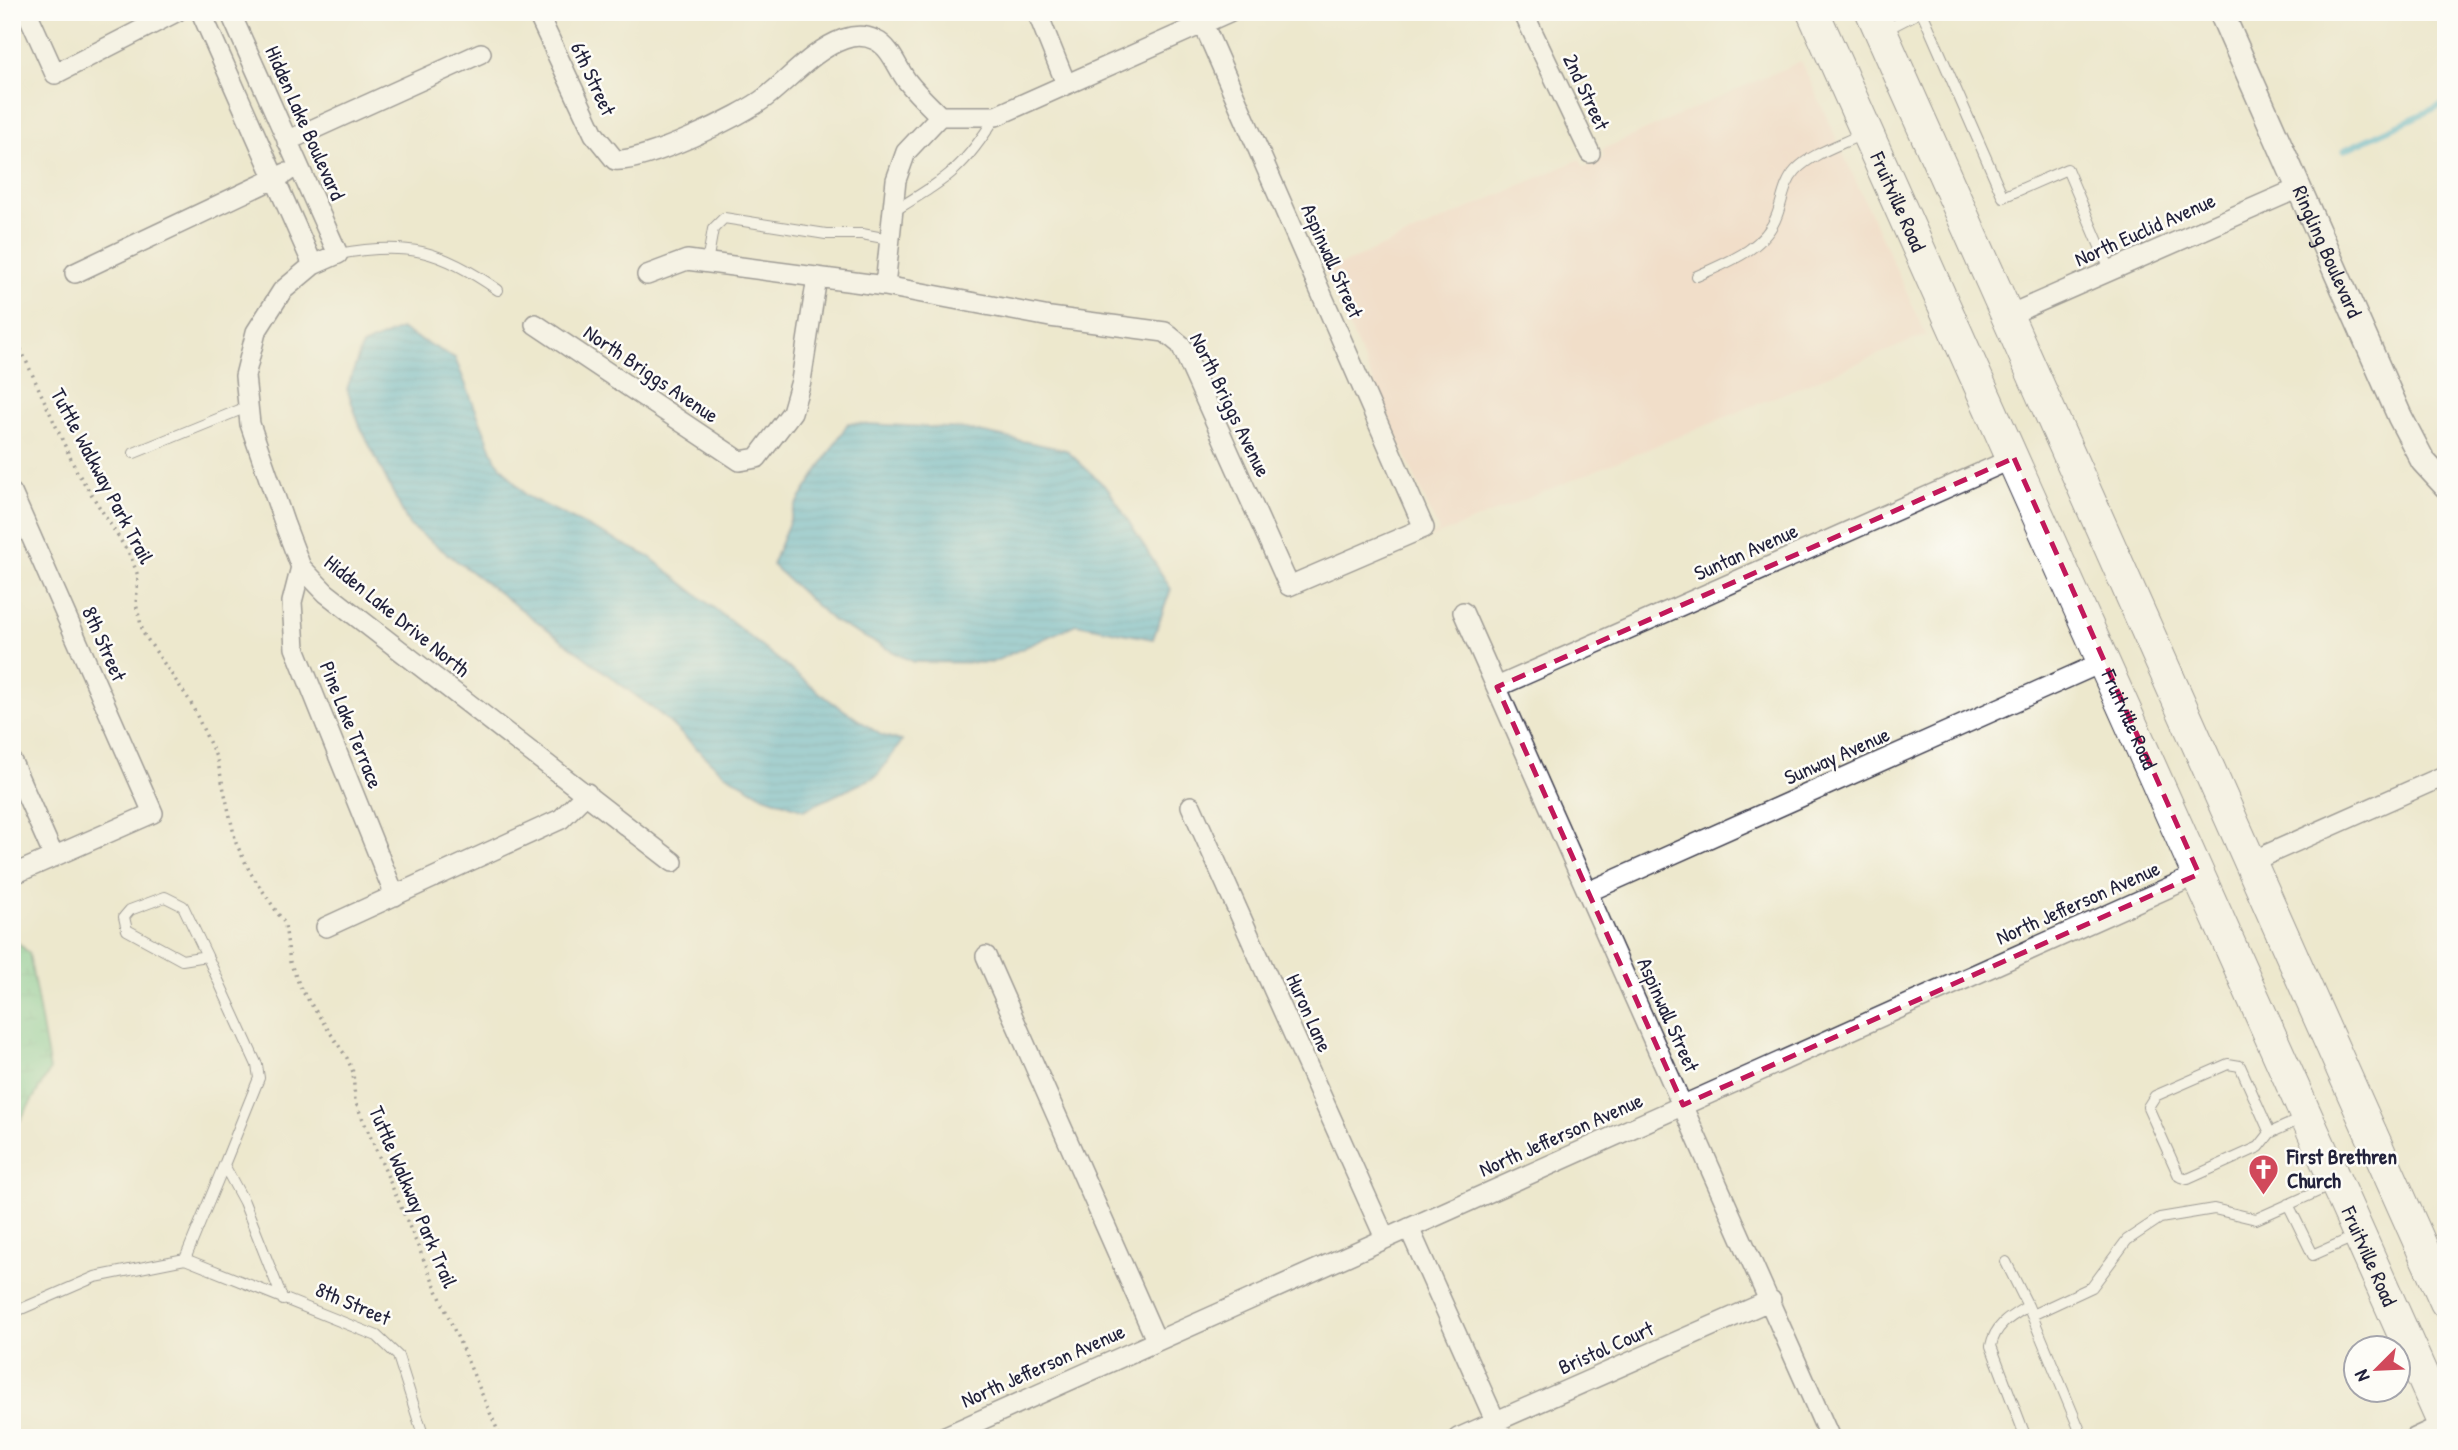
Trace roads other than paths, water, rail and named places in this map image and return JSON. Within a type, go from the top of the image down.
[{"type":"main road","name":"Fruitville Road","points":[[1813,12],[2445,1425]]},
{"type":"main road","points":[[1877,22],[2446,1302]]},
{"type":"street","points":[[27,12],[55,74],[176,12]]},
{"type":"street","points":[[201,12],[277,178],[313,265]]},
{"type":"street","name":"Hidden Lake Boulevard","points":[[230,12],[338,254]]},
{"type":"street","name":"6th Street","points":[[537,12],[594,134],[615,160],[625,161],[646,155],[737,115],[764,99],[831,45],[857,36],[871,38],[886,48],[908,83],[940,116]]},
{"type":"street","points":[[1037,12],[1066,84]]},
{"type":"street","points":[[886,286],[890,213],[896,180],[906,152],[940,116],[996,116],[1200,18],[1229,12]]},
{"type":"street","name":"2nd Street","points":[[1522,12],[1590,153]]},
{"type":"street","name":"Ringling Boulevard","points":[[2221,12],[2400,417],[2423,461],[2446,486]]},
{"type":"street","name":"Aspinwall Street","points":[[1200,18],[1424,528]]},
{"type":"street","points":[[288,141],[481,54]]},
{"type":"street","points":[[75,274],[300,166]]},
{"type":"street","name":"North Euclid Avenue","points":[[2009,315],[2299,188]]},
{"type":"street","name":"Hidden Lake Drive North","points":[[338,254],[313,265],[282,291],[256,332],[246,376],[247,407],[301,567],[326,593],[673,862]]},
{"type":"street","name":"North Briggs Avenue","points":[[647,275],[687,260],[708,262],[886,286],[1050,317],[1165,332],[1181,345],[1290,586],[1424,528]]},
{"type":"street","name":"North Briggs Avenue","points":[[535,324],[740,461],[749,461],[757,458],[792,412],[801,381],[817,277]]},
{"type":"street","name":"Suntan Avenue","points":[[1497,687],[2014,458]]},
{"type":"street","name":"8th Street","points":[[12,492],[153,813],[54,857]]},
{"type":"street","name":"Pine Lake Terrace","points":[[301,567],[292,602],[295,648],[395,896]]},
{"type":"street","name":"Aspinwall Street","points":[[1463,612],[1590,891],[1830,1438]]},
{"type":"street","name":"Sunway Avenue","points":[[1590,891],[2103,662]]},
{"type":"street","points":[[12,762],[54,857],[12,876]]},
{"type":"street","points":[[2250,862],[2446,775]]},
{"type":"street","points":[[326,927],[561,819],[587,793]]},
{"type":"street","name":"Huron Lane","points":[[1191,806],[1385,1238]]},
{"type":"street","name":"North Jefferson Avenue","points":[[941,1438],[2199,874]]},
{"type":"street","points":[[986,956],[1156,1340]]},
{"type":"street","points":[[1409,1228],[1499,1430]]},
{"type":"street","name":"Bristol Court","points":[[1458,1438],[1499,1430],[1771,1300]]},
{"type":"street","points":[[2414,1438],[2445,1425]]},
{"type":"lane","points":[[1877,22],[1921,12],[2003,197],[2067,169],[2110,270]]},
{"type":"lane","points":[[890,213],[960,167],[973,153],[996,116]]},
{"type":"lane","points":[[1698,276],[1748,251],[1764,238],[1777,215],[1789,180],[1798,169],[1867,131]]},
{"type":"lane","points":[[708,262],[713,229],[724,218],[826,234],[862,233],[889,239]]},
{"type":"lane","points":[[338,254],[377,247],[404,247],[435,253],[464,266],[498,290]]},
{"type":"lane","points":[[134,453],[247,407]]},
{"type":"lane","points":[[12,1312],[95,1277],[185,1259],[259,1079],[257,1065],[207,956],[183,906],[175,900],[156,899],[130,910],[124,917],[127,930],[132,934],[182,960],[207,956]]},
{"type":"lane","points":[[2270,1133],[2240,1066],[2228,1064],[2155,1096],[2148,1107],[2179,1176],[2188,1179],[2259,1147],[2270,1133],[2306,1116]]},
{"type":"lane","name":"8th Street","points":[[224,1165],[244,1202],[283,1300]]},
{"type":"lane","points":[[2026,1438],[1991,1346],[1999,1326],[2030,1310],[2092,1287],[2127,1240],[2160,1218],[2214,1209],[2256,1219],[2336,1184]]},
{"type":"lane","points":[[2288,1204],[2313,1255],[2358,1235]]},
{"type":"lane","name":"8th Street","points":[[185,1259],[377,1336],[390,1345],[398,1356],[424,1438]]},
{"type":"lane","points":[[2006,1262],[2030,1310],[2083,1438]]},
{"type":"water","points":[[400,329],[455,358],[496,460],[526,496],[650,557],[825,697],[881,735],[902,741],[877,776],[804,810],[764,796],[722,772],[660,714],[409,525],[360,426],[347,389],[362,346]]},
{"type":"water","points":[[848,423],[965,429],[1066,450],[1109,490],[1171,589],[1153,639],[1076,624],[991,663],[913,662],[833,621],[772,565],[795,507]]},
{"type":"waterway","points":[[2344,150],[2446,103]]},
{"type":"place","name":"First Brethren Church","points":[[2264,1196]]}]
